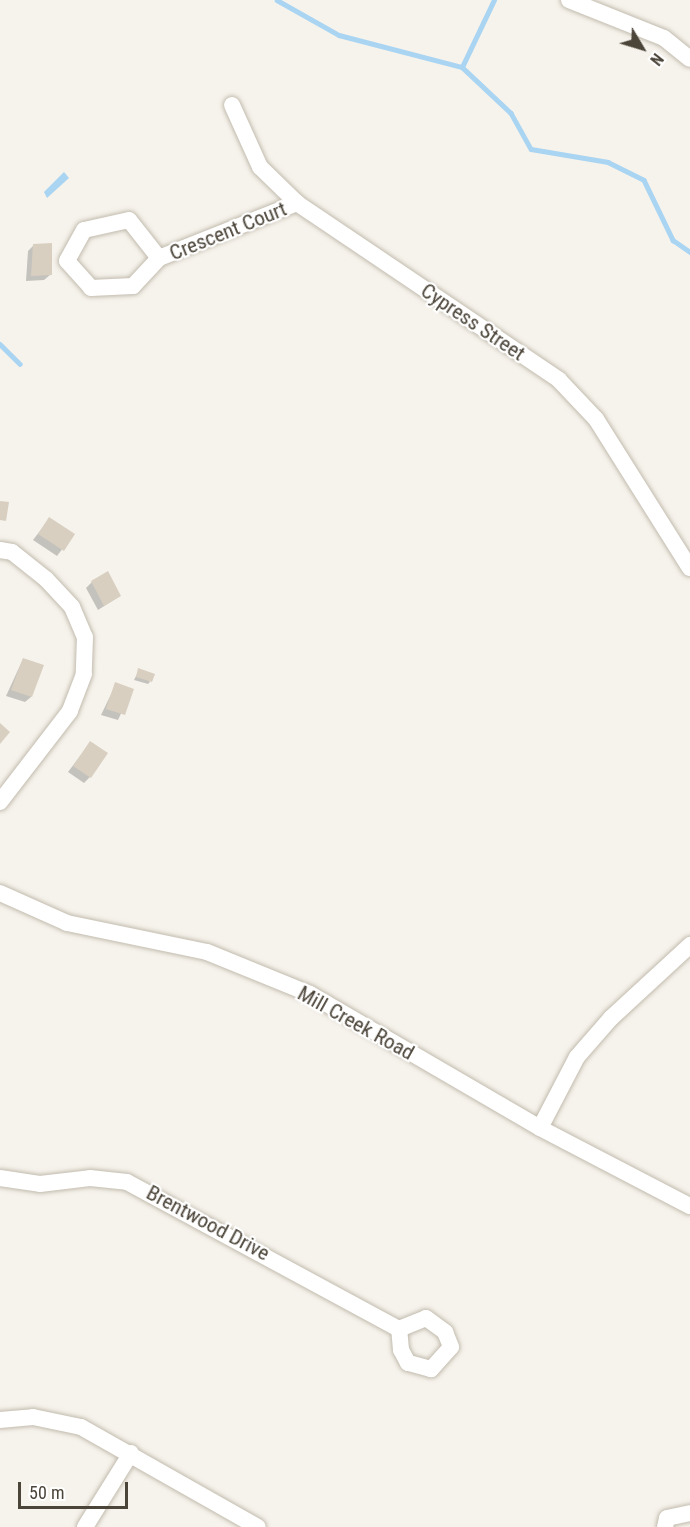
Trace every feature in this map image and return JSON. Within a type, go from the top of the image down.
[{"type":"street","points":[[569,0],[664,38],[690,58]]},
{"type":"street","name":"Cypress Street","points":[[232,105],[260,167],[297,203],[559,380],[596,419],[690,568]]},
{"type":"street","name":"Crescent Court","points":[[159,258],[129,220],[84,230],[67,261],[91,288],[133,286],[159,258],[297,203]]},
{"type":"street","points":[[0,550],[12,552],[46,579],[72,607],[85,638],[84,674],[70,711],[0,802]]},
{"type":"street","name":"Mill Creek Road","points":[[0,893],[67,923],[207,952],[310,994],[540,1128],[690,1206]]},
{"type":"street","points":[[540,1128],[577,1057],[610,1018],[690,945]]},
{"type":"street","name":"Brentwood Drive","points":[[0,1178],[40,1184],[90,1178],[127,1182],[202,1218],[399,1329]]},
{"type":"street","points":[[0,1420],[33,1417],[81,1427],[131,1453],[258,1527]]},
{"type":"street","points":[[85,1527],[131,1453]]},
{"type":"street","points":[[665,1527],[667,1518],[690,1513]]},
{"type":"water","points":[[64,172],[69,178],[47,198],[44,192]]},
{"type":"building","points":[[52,243],[52,275],[31,276],[33,244]]},
{"type":"building","points":[[0,501],[9,502],[6,521],[0,520]]},
{"type":"building","points":[[49,517],[75,534],[64,551],[38,534]]},
{"type":"building","points":[[108,571],[121,596],[104,606],[91,581]]},
{"type":"building","points":[[23,658],[44,665],[32,697],[11,690]]},
{"type":"building","points":[[138,668],[155,674],[152,682],[136,677]]},
{"type":"building","points":[[115,682],[134,689],[125,715],[106,709]]},
{"type":"building","points":[[0,723],[10,732],[0,744]]},
{"type":"building","points":[[90,741],[108,753],[91,778],[73,766]]},
{"type":"waterway","points":[[277,0],[339,35],[462,67]]},
{"type":"waterway","points":[[462,67],[494,0]]},
{"type":"waterway","points":[[462,67],[511,113],[531,149],[608,162],[644,180],[673,240],[690,252]]},
{"type":"waterway","points":[[0,344],[20,364]]}]
